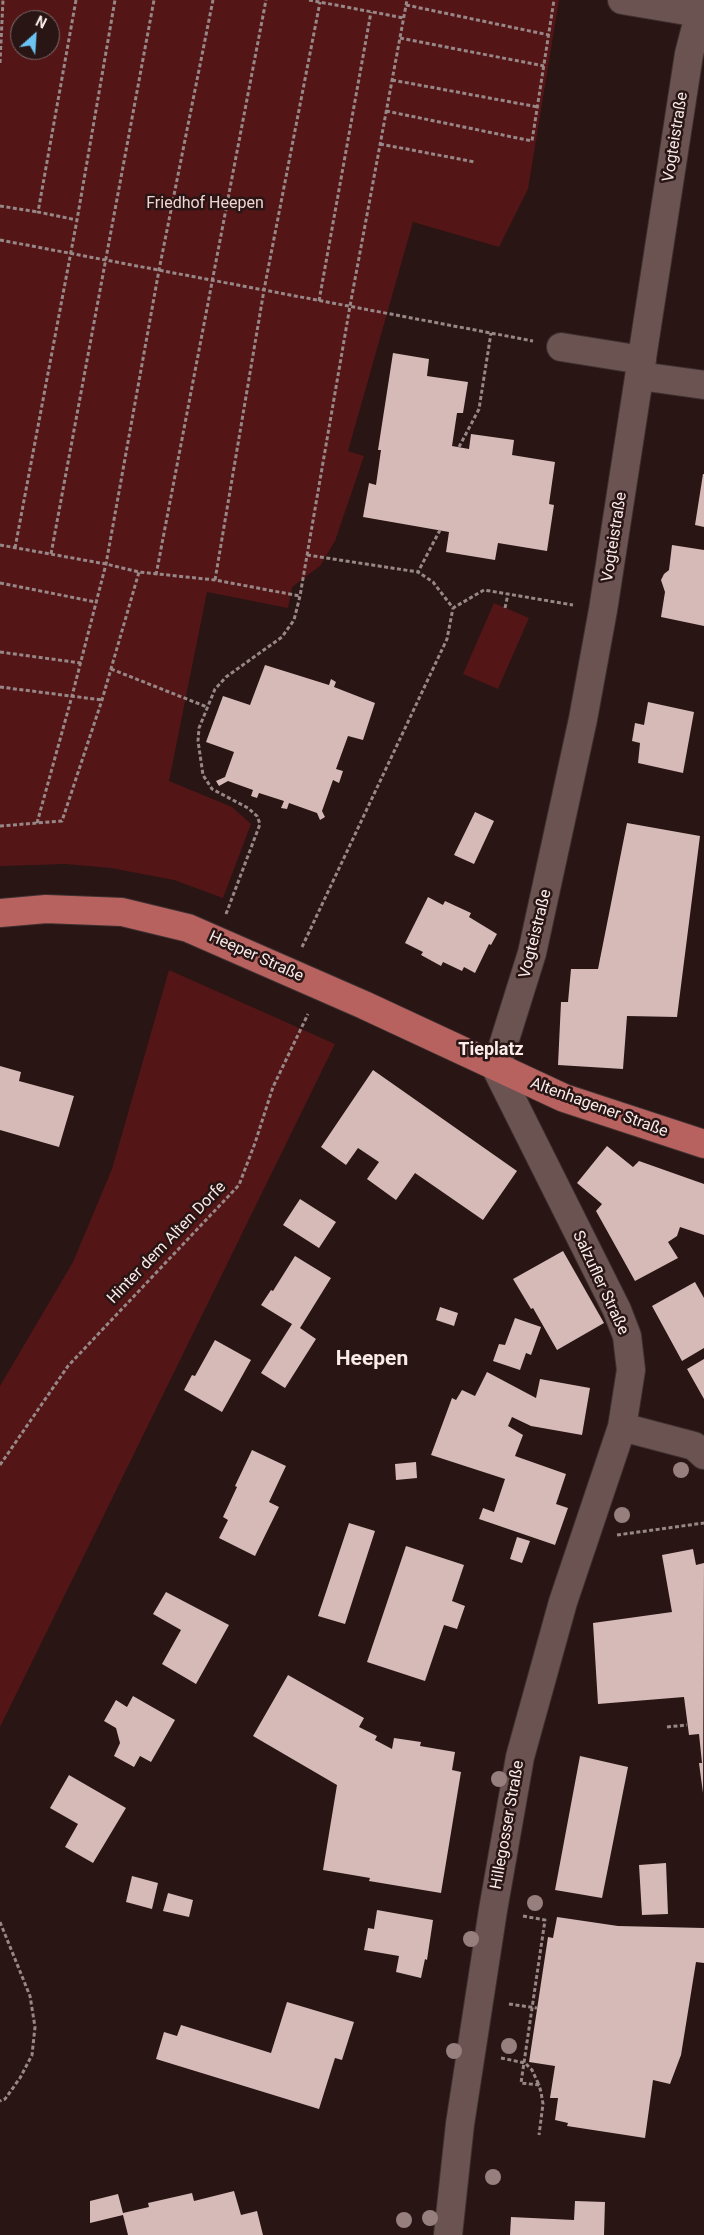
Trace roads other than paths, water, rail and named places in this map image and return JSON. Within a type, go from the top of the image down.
[{"type":"main road","name":"Heeper Straße","points":[[0,913],[46,909],[122,912],[188,928],[322,986],[496,1068]]},
{"type":"main road","name":"Altenhagener Straße","points":[[496,1068],[564,1098],[704,1144]]},
{"type":"street","points":[[622,0],[701,6]]},
{"type":"street","name":"Vogteistraße","points":[[496,1068],[535,944],[571,781],[603,610],[689,54],[701,6]]},
{"type":"street","points":[[561,347],[704,385]]},
{"type":"street","name":"Salzufler Straße","points":[[496,1068],[617,1310],[627,1336],[631,1370],[622,1428]]},
{"type":"street","points":[[622,1428],[694,1446],[704,1455]]},
{"type":"street","name":"Hillegosser Straße","points":[[448,2235],[460,2124],[493,1910],[520,1757],[563,1602],[622,1428]]},
{"type":"district","name":"Tieplatz","points":[[491,1050]]},
{"type":"district","name":"Heepen","points":[[372,1360]]},
{"type":"park label","name":"Friedhof Heepen","points":[[205,204]]}]
